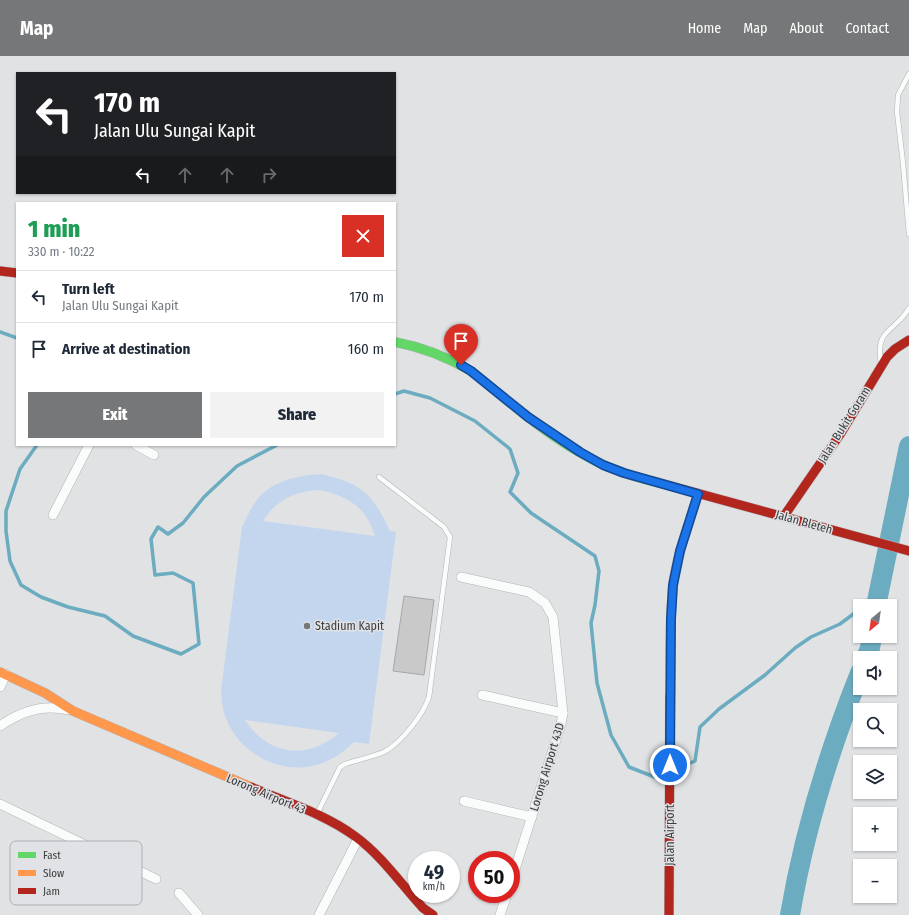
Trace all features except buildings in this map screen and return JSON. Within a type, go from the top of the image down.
[{"type":"main road","points":[[0,271],[16,273]]},
{"type":"main road","name":"Jalan Bukit Goram","points":[[784,516],[841,433],[882,365],[894,349],[909,340]]},
{"type":"main road","name":"Jalan Bleteh","points":[[396,342],[418,346],[461,365],[471,371],[528,417],[580,452],[603,465],[624,473],[698,494],[909,551]]},
{"type":"main road","name":"Jalan Airport","points":[[670,915],[670,705],[673,585],[680,551],[698,494]]},
{"type":"main road","name":"Lorong Airport 43","points":[[3,673],[45,693],[73,711],[340,826],[358,838],[423,908],[433,915]]},
{"type":"street","points":[[53,515],[88,446]]},
{"type":"street","points":[[138,446],[154,455]]},
{"type":"street","name":"Lorong Airport 43D","points":[[461,577],[529,592],[545,603],[553,617],[563,713],[561,724],[520,854]]},
{"type":"street","points":[[0,687],[3,673]]},
{"type":"street","points":[[482,695],[563,713]]},
{"type":"street","points":[[0,726],[11,718],[36,710],[61,708],[73,711]]},
{"type":"street","points":[[464,801],[532,817]]},
{"type":"street","points":[[0,804],[77,841]]},
{"type":"street","points":[[319,915],[358,838]]},
{"type":"street","points":[[142,872],[156,879]]},
{"type":"street","points":[[179,893],[198,915]]},
{"type":"street","points":[[500,915],[504,903]]},
{"type":"lane","points":[[909,74],[898,95],[896,112],[904,163],[909,234]]},
{"type":"lane","points":[[882,365],[879,351],[880,343],[887,331],[909,308]]},
{"type":"lane","points":[[317,815],[340,768],[345,764],[383,752],[393,745],[418,719],[429,697],[450,537],[444,526],[379,477]]},
{"type":"shaded area","points":[[321,474],[356,486],[364,492],[378,508],[390,531],[396,532],[369,744],[354,742],[333,758],[314,766],[299,768],[268,762],[243,744],[233,732],[225,715],[222,705],[221,691],[242,527],[254,504],[267,490],[292,478]],"holes":[[[320,490],[339,496],[355,505],[367,518],[375,536],[263,521],[274,507],[287,498],[303,492]],[[245,720],[339,733],[327,742],[314,748],[289,750],[276,747],[265,741],[254,732]]]},
{"type":"waterway","points":[[0,332],[16,338]]},
{"type":"waterway","points":[[396,394],[404,391],[430,398],[475,421],[510,449],[518,473],[510,492],[531,513],[595,556],[599,571],[595,605],[591,623],[597,683],[611,735],[629,767],[657,778],[695,761],[700,727],[719,709],[765,675],[795,648],[811,637],[840,624],[853,614]]},
{"type":"waterway","points":[[36,446],[20,469],[6,511],[6,531],[10,561],[21,585],[41,597],[68,607],[105,616],[133,636],[181,654],[199,644],[193,583],[173,573],[155,575],[151,539],[158,527],[168,534],[183,523],[204,497],[237,466],[275,446]]},
{"type":"waterway","points":[[877,599],[909,446]]},
{"type":"waterway","points":[[872,599],[878,593]]},
{"type":"waterway","points":[[869,651],[871,643]]},
{"type":"waterway","points":[[790,915],[802,853],[810,823],[828,762],[853,691]]},
{"type":"traffic: fast","points":[[396,342],[434,353],[471,371],[543,429],[582,454],[624,473],[671,486]]},
{"type":"traffic: slow","points":[[670,696],[673,586],[680,551],[698,494]]},
{"type":"traffic: slow","points":[[0,672],[45,693],[73,711],[251,787]]},
{"type":"traffic: jam","points":[[0,271],[16,273]]},
{"type":"traffic: jam","points":[[784,516],[841,433],[887,357],[895,349],[909,340]]},
{"type":"traffic: jam","points":[[671,486],[909,551]]},
{"type":"traffic: jam","points":[[669,915],[670,696]]},
{"type":"traffic: jam","points":[[251,787],[318,815],[356,837],[383,861],[423,908],[433,915]]},
{"type":"place","name":"Stadium Kapit","points":[[307,626]]},
{"type":"route","points":[[461,365],[471,371],[528,417],[580,452],[603,465],[624,473],[698,494],[680,551],[673,585],[671,619],[670,765]]}]
